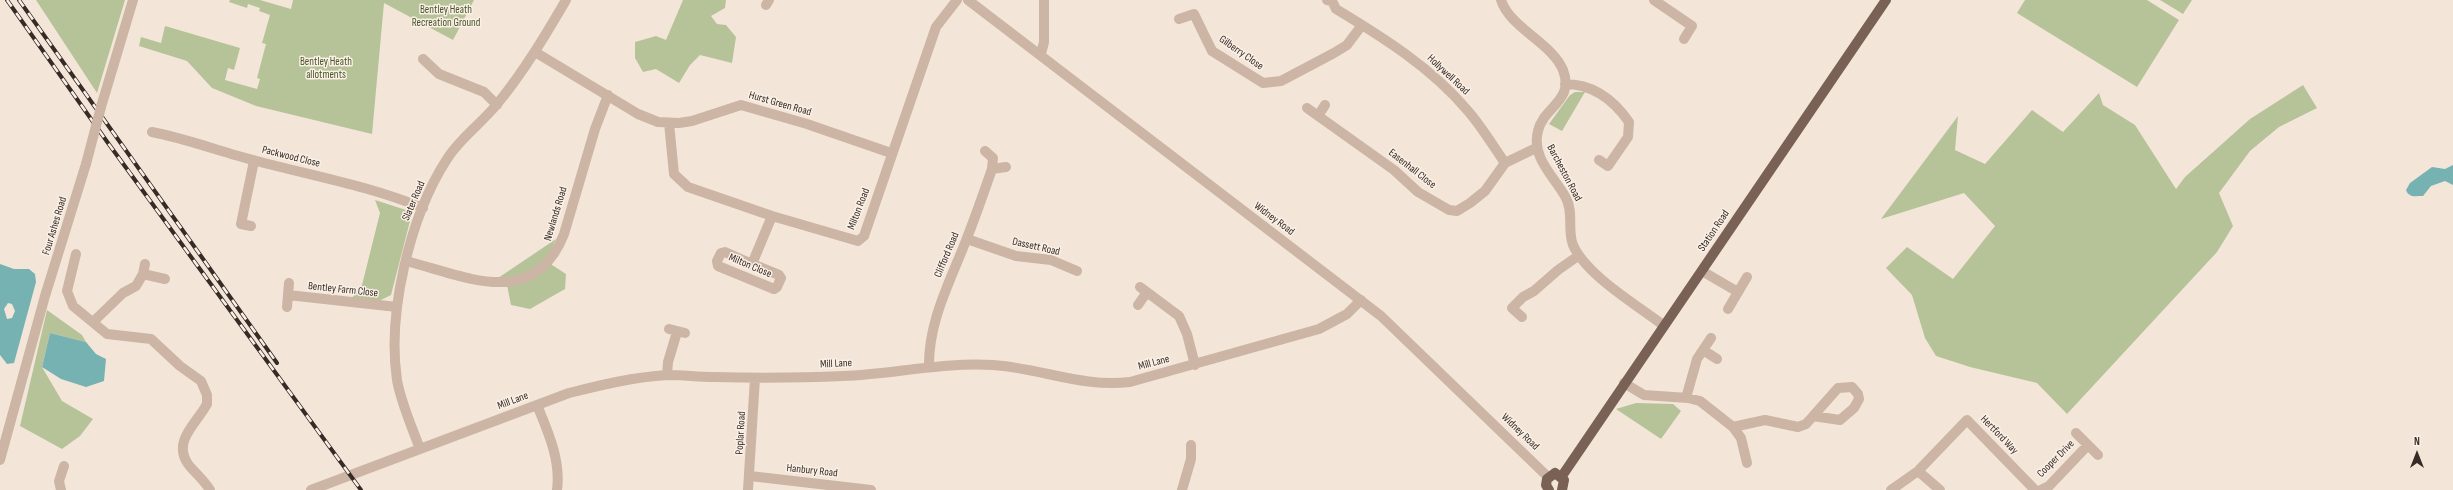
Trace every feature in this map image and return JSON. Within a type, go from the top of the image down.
[{"type":"main road","name":"Station Road","points":[[1562,476],[1663,324],[1702,271],[1886,0]]},
{"type":"main road","points":[[1549,490],[1546,484],[1548,477],[1555,474],[1562,476],[1565,482],[1563,490]]},
{"type":"street","name":"Four Ashes Road","points":[[0,460],[43,303],[86,164],[101,107],[133,0]]},
{"type":"street","name":"Slater Road","points":[[420,449],[397,382],[395,353],[397,307],[406,261],[424,208],[446,160],[496,105],[535,52],[566,0]]},
{"type":"street","name":"Milton Road","points":[[669,123],[672,166],[674,174],[688,187],[772,216],[858,241],[864,236],[891,153],[936,27],[957,0]]},
{"type":"street","name":"Widney Road","points":[[968,0],[1041,54],[1362,300],[1389,323],[1548,477]]},
{"type":"street","points":[[1041,54],[1044,42],[1044,0]]},
{"type":"street","name":"Hollywell Road","points":[[1330,0],[1336,9],[1362,24],[1402,52],[1445,86],[1468,111],[1505,163]]},
{"type":"street","points":[[1501,0],[1508,12],[1559,63],[1563,70],[1565,84],[1587,85],[1618,108],[1629,122],[1628,138],[1608,166],[1599,160]]},
{"type":"street","points":[[1654,0],[1692,26],[1684,39]]},
{"type":"street","name":"Gilberry Close","points":[[1179,19],[1194,14],[1212,50],[1264,83],[1281,81],[1334,53],[1347,45],[1362,24]]},
{"type":"street","name":"Hurst Green Road","points":[[535,52],[638,114],[658,122],[669,123],[692,121],[741,105],[807,124],[891,153]]},
{"type":"street","points":[[423,59],[439,74],[484,92],[496,105]]},
{"type":"street","name":"Barcheston Road","points":[[1565,84],[1559,102],[1538,128],[1536,148],[1567,199],[1570,211],[1569,230],[1578,256],[1606,281],[1663,324]]},
{"type":"street","name":"Newlands Road","points":[[406,261],[500,284],[521,280],[542,269],[552,260],[564,234],[591,142],[608,95]]},
{"type":"street","points":[[1318,116],[1326,105]]},
{"type":"street","name":"Easenhall Close","points":[[1307,108],[1394,170],[1418,192],[1449,210],[1457,211],[1485,191],[1505,163]]},
{"type":"street","name":"Packwood Close","points":[[152,132],[183,138],[254,161],[393,196],[424,208]]},
{"type":"street","points":[[1505,163],[1536,148]]},
{"type":"street","points":[[985,151],[993,158],[992,169],[1006,167]]},
{"type":"street","points":[[251,226],[241,224],[254,161]]},
{"type":"street","name":"Clifford Road","points":[[929,367],[929,343],[943,295],[967,239],[992,169]]},
{"type":"street","name":"Milton Close","points":[[752,264],[772,216]]},
{"type":"street","name":"Dassett Road","points":[[967,239],[1016,256],[1051,260],[1076,271]]},
{"type":"street","name":"Milton Close","points":[[725,252],[752,264],[779,275],[781,278],[777,287],[774,289],[718,266],[717,261],[721,253],[725,252]]},
{"type":"street","points":[[76,254],[67,291],[73,306],[107,334],[151,339],[180,366],[201,381],[208,395],[207,404],[186,434],[182,446],[185,459],[210,490]]},
{"type":"street","points":[[1522,317],[1512,308],[1523,297],[1534,291],[1558,270],[1578,256]]},
{"type":"street","points":[[93,322],[123,293],[136,286],[144,269],[165,280]]},
{"type":"street","points":[[1702,271],[1738,292]]},
{"type":"street","points":[[1728,309],[1747,277]]},
{"type":"street","points":[[287,307],[289,283]]},
{"type":"street","points":[[1138,305],[1144,289],[1179,316],[1183,322],[1195,365]]},
{"type":"street","name":"Bentley Farm Close","points":[[288,295],[397,307]]},
{"type":"street","name":"Mill Lane","points":[[311,490],[570,393],[603,384],[667,376],[756,378],[845,376],[929,367],[994,365],[1092,384],[1130,382],[1195,365],[1329,325],[1347,314],[1362,300]]},
{"type":"street","points":[[667,376],[668,362],[677,331]]},
{"type":"street","points":[[1686,398],[1697,359],[1711,338]]},
{"type":"street","points":[[1703,350],[1717,359]]},
{"type":"street","name":"Poplar Road","points":[[748,490],[756,378]]},
{"type":"street","points":[[1624,383],[1644,395],[1686,398],[1700,401],[1733,427],[1741,438],[1747,463]]},
{"type":"street","points":[[537,405],[551,437],[556,459],[557,490]]},
{"type":"street","points":[[1733,427],[1765,420],[1798,427],[1806,424],[1813,416]]},
{"type":"street","name":"Hertford Way","points":[[1891,490],[1918,471],[1967,420],[2035,490]]},
{"type":"street","name":"Cooper Drive","points":[[2076,433],[2098,455]]},
{"type":"street","points":[[1182,490],[1191,458],[1191,445]]},
{"type":"street","name":"Cooper Drive","points":[[2041,490],[2048,486],[2088,445]]},
{"type":"street","points":[[61,490],[59,481],[64,466]]},
{"type":"street","points":[[1918,471],[1940,490]]},
{"type":"street","name":"Hanbury Road","points":[[750,476],[871,490]]},
{"type":"green space","points":[[36,0],[125,0],[97,93]]},
{"type":"green space","name":"Bentley Heath allotments","points":[[230,0],[260,0],[291,9],[293,0],[474,0],[453,40],[384,3],[372,134],[256,106],[212,88],[187,61],[139,46],[141,37],[161,43],[165,26],[240,48],[234,70],[228,68],[225,80],[257,89],[260,79],[257,78],[266,44],[262,43],[270,15],[259,11],[260,8],[248,4],[247,8],[229,2]]},
{"type":"green space","points":[[683,0],[726,0],[725,8],[711,16],[717,24],[726,25],[736,37],[732,63],[700,55],[690,65],[679,83],[656,69],[643,72],[635,58],[635,42],[656,36],[666,40]]},
{"type":"green space","points":[[2025,0],[2147,0],[2179,20],[2137,87],[2017,13]]},
{"type":"green space","points":[[2160,0],[2192,0],[2183,14]]},
{"type":"green space","points":[[2303,85],[2317,108],[2279,127],[2250,151],[2219,193],[2233,226],[2217,252],[2067,414],[2037,383],[1970,367],[1936,356],[1925,338],[1912,295],[1886,268],[1907,247],[1953,279],[1995,226],[1964,193],[1881,219],[1958,116],[1955,150],[1985,164],[2032,110],[2063,132],[2099,93],[2103,105],[2135,125],[2176,189],[2185,177],[2250,119]]},
{"type":"green space","points":[[1575,92],[1585,92],[1562,131],[1549,124],[1570,95]]},
{"type":"green space","points":[[375,200],[406,210],[410,221],[391,295],[379,301],[352,298],[362,285],[380,213]]},
{"type":"green space","points":[[556,239],[546,261],[566,274],[565,289],[530,309],[511,305],[506,280],[498,278]]},
{"type":"green space","points":[[47,310],[82,335],[86,342],[50,333],[42,367],[62,401],[93,419],[80,436],[62,449],[20,426]]},
{"type":"green space","points":[[1636,403],[1673,404],[1681,411],[1661,439],[1616,409]]},
{"type":"water","points":[[2453,165],[2453,185],[2445,181],[2431,186],[2423,196],[2413,196],[2407,193],[2406,190],[2410,183],[2432,167],[2445,169]]},
{"type":"water","points":[[0,264],[14,269],[29,269],[35,274],[36,282],[14,363],[7,364],[0,355]],"holes":[[[8,303],[12,304],[15,311],[12,318],[7,319],[4,309]]]},
{"type":"water","points":[[50,333],[86,342],[96,354],[106,359],[104,381],[86,387],[61,379],[42,367]]},
{"type":"railway","points":[[7,0],[108,143],[361,490]]},
{"type":"railway","points":[[19,0],[277,363]]},
{"type":"park label","name":"Bentley Heath Recreation Ground","points":[[446,16]]}]
